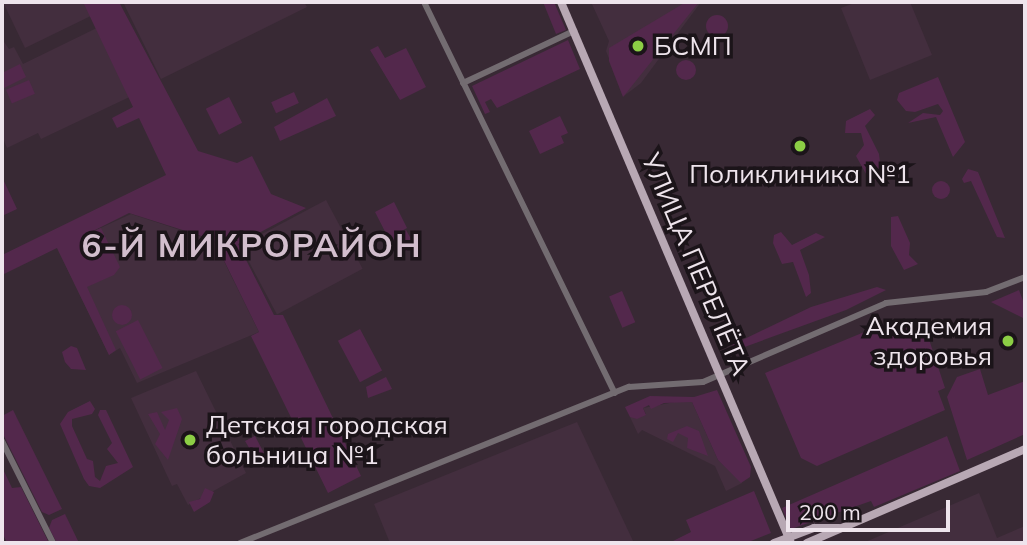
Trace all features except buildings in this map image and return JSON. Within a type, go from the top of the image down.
[{"type":"main road","name":"УЛИЦА ПЕРЕЛЁТА","points":[[561,2],[790,540]]},
{"type":"main road","points":[[807,543],[1025,449]]},
{"type":"main road","points":[[774,543],[790,540],[820,527],[842,528]]},
{"type":"street","points":[[424,2],[615,393]]},
{"type":"street","points":[[463,83],[574,31]]},
{"type":"street","points":[[240,543],[615,393],[643,384],[693,384],[886,303],[986,292],[1025,277]]},
{"type":"street","points":[[2,440],[53,543]]},
{"type":"shaded area","points":[[3,2],[97,2],[101,11],[25,48]]},
{"type":"shaded area","points":[[83,2],[119,2],[198,151],[237,163],[252,156],[271,194],[306,208],[238,244],[274,315],[283,315],[361,476],[328,493],[251,336],[259,332],[214,240],[129,213],[87,234],[101,228],[120,267],[114,275],[87,287],[116,350],[109,355],[57,248],[2,275],[2,255],[166,175],[139,118],[117,128],[112,118],[133,107]]},
{"type":"shaded area","points":[[123,2],[304,2],[307,7],[161,79]]},
{"type":"shaded area","points":[[543,2],[554,2],[566,30],[556,34]]},
{"type":"shaded area","name":"БСМП","points":[[591,2],[701,2],[641,83],[624,96],[606,51],[609,41]]},
{"type":"shaded area","points":[[686,2],[699,2],[623,97],[609,61],[609,48]]},
{"type":"shaded area","points":[[857,2],[910,2],[932,55],[870,80],[841,8]]},
{"type":"shaded area","points":[[717,15],[725,18],[728,26],[725,34],[717,37],[709,34],[706,26],[709,18]]},
{"type":"shaded area","points":[[107,23],[140,92],[41,139],[38,133],[7,148],[2,136],[2,39],[9,49],[14,47],[23,64]]},
{"type":"shaded area","points":[[568,40],[580,69],[497,108],[491,99],[485,102],[490,112],[485,114],[472,86]]},
{"type":"shaded area","points":[[378,46],[385,58],[406,48],[426,87],[400,100],[370,50]]},
{"type":"shaded area","points":[[686,60],[693,63],[696,70],[693,77],[686,80],[679,77],[676,70],[679,63]]},
{"type":"shaded area","points":[[20,64],[26,77],[4,88],[2,73]]},
{"type":"shaded area","points":[[938,77],[965,142],[953,157],[936,117],[908,123],[923,113],[940,115],[943,111],[938,104],[915,112],[906,111],[897,100],[899,93]]},
{"type":"shaded area","points":[[29,80],[35,94],[12,104],[6,90]]},
{"type":"shaded area","points":[[294,92],[299,103],[276,113],[271,102]]},
{"type":"shaded area","points":[[229,97],[242,123],[219,135],[206,109]]},
{"type":"shaded area","points":[[327,98],[336,116],[280,141],[274,127]]},
{"type":"shaded area","points":[[870,109],[875,115],[865,126],[879,154],[881,170],[879,180],[870,181],[856,156],[864,145],[861,133],[845,133],[846,121]]},
{"type":"shaded area","points":[[560,116],[568,133],[561,136],[564,143],[540,154],[529,131]]},
{"type":"shaded area","points":[[968,169],[978,172],[1005,238],[997,237],[971,181],[964,183],[962,179]]},
{"type":"shaded area","points":[[2,177],[17,209],[2,216]]},
{"type":"shaded area","points":[[941,181],[947,184],[950,190],[947,196],[941,199],[935,196],[932,190],[935,184]]},
{"type":"shaded area","points":[[326,200],[363,269],[277,314],[240,246]]},
{"type":"shaded area","points":[[394,202],[407,228],[396,234],[406,230],[415,246],[406,251],[401,242],[405,251],[397,255],[375,212]]},
{"type":"shaded area","points":[[131,214],[214,241],[259,332],[137,383],[120,348],[109,355],[57,248]]},
{"type":"shaded area","points":[[898,216],[910,243],[909,255],[918,264],[904,270],[891,246],[891,217]]},
{"type":"shaded area","points":[[781,232],[792,245],[816,233],[825,237],[800,250],[809,275],[811,293],[806,297],[793,262],[782,264],[773,243],[774,235]]},
{"type":"shaded area","points":[[877,287],[886,290],[846,310],[739,349],[732,345],[811,307]]},
{"type":"shaded area","points":[[1019,290],[1025,306],[1025,319],[991,302]]},
{"type":"shaded area","points":[[622,291],[635,322],[622,328],[609,296]]},
{"type":"shaded area","points":[[122,305],[129,308],[132,315],[129,322],[122,325],[115,322],[112,315],[115,308]]},
{"type":"shaded area","points":[[138,320],[163,368],[140,379],[116,331]]},
{"type":"shaded area","points":[[891,321],[896,332],[923,321],[945,388],[938,391],[945,410],[817,466],[801,458],[765,373]]},
{"type":"shaded area","points":[[360,329],[382,370],[360,382],[338,341]]},
{"type":"shaded area","points":[[71,346],[77,348],[86,370],[71,369],[65,362],[62,352]]},
{"type":"shaded area","points":[[980,369],[988,395],[1025,381],[1025,434],[967,460],[947,397],[957,377]]},
{"type":"shaded area","name":"Детская городская больница №1","points":[[196,371],[246,473],[188,505],[177,484],[172,486],[131,398]]},
{"type":"shaded area","points":[[386,377],[392,389],[368,398],[366,387]]},
{"type":"shaded area","points":[[717,390],[751,467],[750,477],[741,483],[718,460],[692,402],[664,403],[651,409],[649,405],[643,408],[646,415],[637,419],[630,417],[625,407],[650,396],[694,397]]},
{"type":"shaded area","points":[[685,400],[692,402],[718,460],[742,483],[726,491],[715,466],[642,430],[638,434],[630,417],[646,414],[643,408]]},
{"type":"shaded area","points":[[90,401],[95,409],[92,414],[72,419],[72,426],[87,459],[93,461],[95,477],[100,481],[106,466],[118,463],[107,449],[112,443],[98,415],[100,410],[106,410],[133,467],[100,488],[89,486],[84,479],[60,424],[68,412]]},
{"type":"shaded area","points":[[177,408],[182,419],[168,460],[155,444],[160,434],[148,414],[157,412],[165,430],[169,420],[161,412]]},
{"type":"shaded area","points":[[13,410],[62,509],[49,515],[42,512],[2,432],[2,416]]},
{"type":"shaded area","points":[[577,422],[634,543],[390,543],[374,504]]},
{"type":"shaded area","points":[[687,426],[699,431],[708,456],[687,448],[688,438],[678,433],[673,442],[667,439],[668,434]]},
{"type":"shaded area","points":[[255,436],[265,455],[257,461],[245,441]]},
{"type":"shaded area","points":[[947,436],[960,471],[874,507],[871,501],[791,529],[782,508]]},
{"type":"shaded area","points":[[2,467],[12,488],[21,487],[49,543],[7,543],[2,532]]},
{"type":"shaded area","points":[[205,488],[214,492],[210,502],[194,512],[189,502],[200,499]]},
{"type":"shaded area","points":[[754,491],[771,533],[746,543],[669,543],[691,532],[686,520]]},
{"type":"shaded area","points":[[979,493],[997,538],[1025,526],[1025,543],[863,543]]},
{"type":"shaded area","points":[[65,514],[79,543],[57,543],[49,528],[52,520]]},
{"type":"place","name":"БСМП","points":[[638,46]]},
{"type":"place","name":"Поликлиника №1","points":[[800,146]]},
{"type":"place","name":"Академия здоровья","points":[[1008,341]]},
{"type":"place","name":"Детская городская больница №1","points":[[190,440]]},
{"type":"district","name":"6-Й МИКРОРАЙОН","points":[[252,245]]}]
